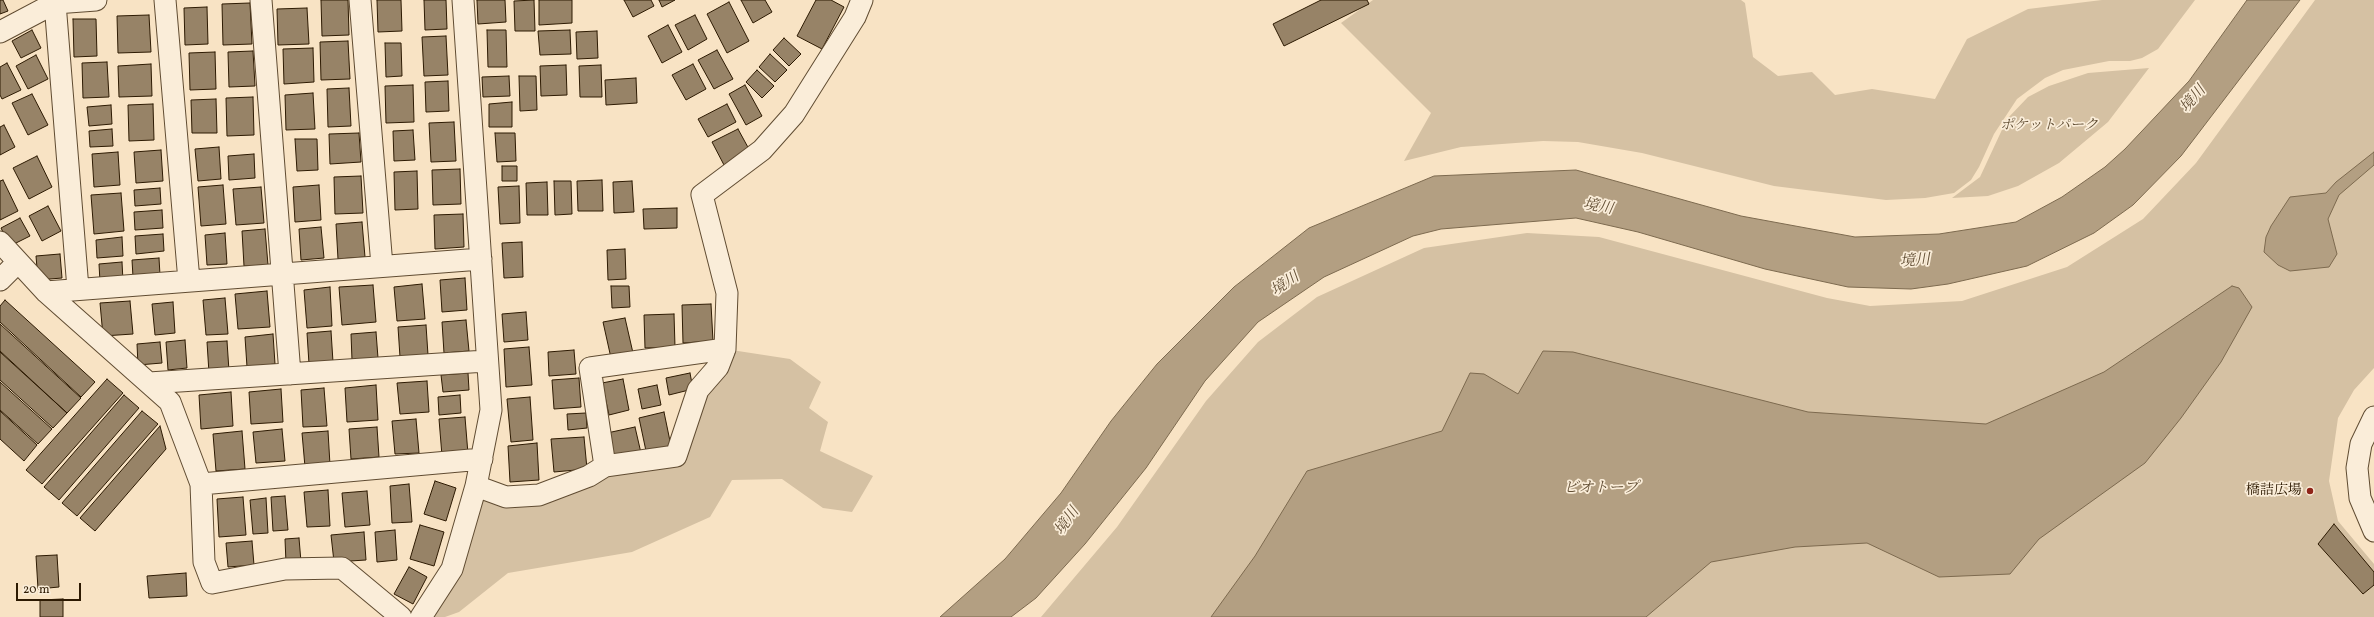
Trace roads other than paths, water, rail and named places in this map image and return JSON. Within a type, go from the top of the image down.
[{"type":"street","points":[[0,32],[55,3],[96,0]]},
{"type":"street","points":[[165,0],[189,281]]},
{"type":"street","points":[[261,0],[290,374]]},
{"type":"street","points":[[360,0],[382,266]]},
{"type":"street","points":[[421,617],[452,569],[476,486],[491,410],[486,361],[481,259],[463,0]]},
{"type":"street","points":[[476,486],[506,497],[539,495],[589,476],[605,466],[676,456],[698,390],[718,366],[725,349],[727,293],[702,195],[762,150],[794,114],[855,16],[862,0]]},
{"type":"street","points":[[55,3],[78,289]]},
{"type":"street","points":[[0,242],[46,292],[170,402],[201,484],[204,562],[212,583],[285,569],[342,568],[401,617]]},
{"type":"street","points":[[46,292],[481,259]]},
{"type":"street","points":[[0,280],[18,262]]},
{"type":"street","points":[[605,466],[590,368],[725,349]]},
{"type":"street","points":[[149,384],[486,361]]},
{"type":"street","points":[[2374,417],[2361,444],[2357,468],[2360,498],[2374,531]]},
{"type":"street","points":[[201,484],[482,459]]},
{"type":"water","name":"境川","points":[[2247,0],[2300,0],[2181,156],[2133,205],[2094,233],[2027,266],[1948,284],[1911,289],[1848,287],[1765,269],[1638,232],[1576,218],[1441,229],[1413,236],[1324,277],[1258,322],[1205,381],[1146,468],[1085,544],[1036,598],[1011,617],[940,617],[1005,559],[1061,493],[1111,421],[1157,364],[1234,287],[1309,228],[1434,176],[1576,170],[1741,216],[1855,237],[1939,234],[2016,222],[2062,197],[2105,167],[2125,149],[2189,81]]},
{"type":"water","points":[[2374,152],[2374,165],[2339,195],[2328,219],[2337,254],[2329,267],[2290,271],[2278,265],[2264,252],[2266,237],[2271,226],[2290,197],[2326,193],[2336,182]]},
{"type":"water","name":"ビオトープ","points":[[2232,286],[2239,288],[2252,307],[2221,362],[2181,418],[2145,463],[2039,539],[2010,574],[1939,577],[1867,543],[1795,547],[1711,562],[1646,617],[1211,617],[1255,556],[1307,471],[1442,431],[1470,373],[1484,374],[1518,394],[1543,351],[1573,352],[1808,412],[1986,424],[2104,372]]},
{"type":"place","name":"橋詰広場","points":[[2310,491]]},
{"type":"park label","name":"ポケットパーク","points":[[2049,126]]}]
